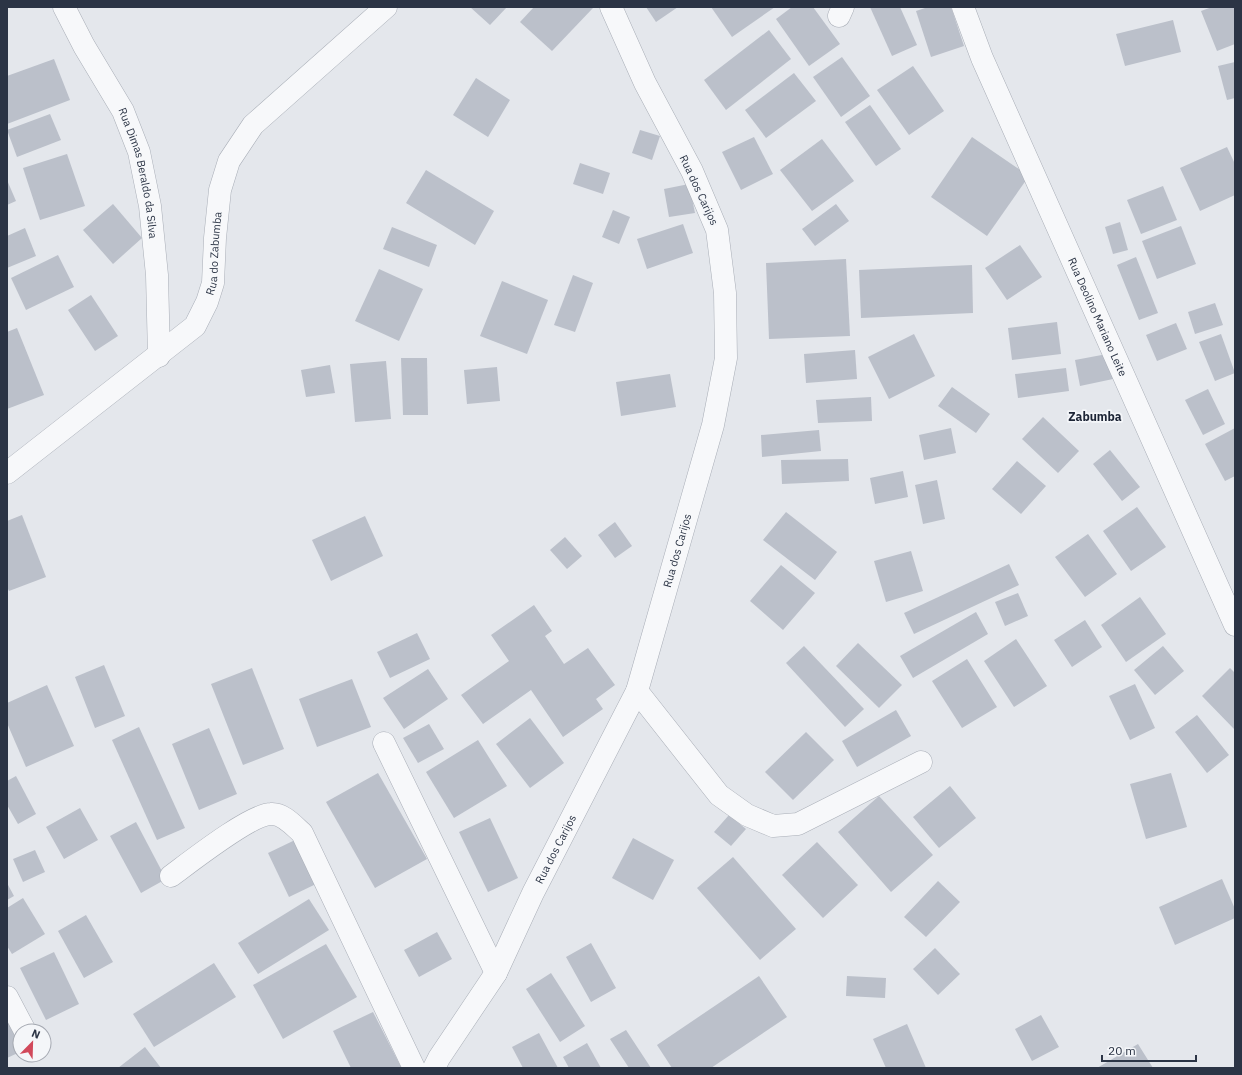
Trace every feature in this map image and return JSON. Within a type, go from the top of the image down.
[{"type":"street","name":"Rua Dimas Beraldo da Silva","points":[[64,7],[84,46],[123,111],[139,152],[151,214],[157,275],[159,356]]},
{"type":"street","name":"Rua do Zabumba","points":[[7,473],[159,356],[195,326],[207,302],[213,283],[215,238],[220,190],[233,155],[253,125],[386,7]]},
{"type":"street","name":"Rua dos Carijos","points":[[439,1065],[496,973],[533,893],[637,691],[714,425],[726,358],[725,293],[717,230],[692,170],[645,82],[611,7]]},
{"type":"street","name":"Rua Deolino Mariano Leite","points":[[963,7],[985,66],[1235,625]]},
{"type":"street","points":[[637,691],[720,795],[747,815],[773,826],[798,824],[921,762]]},
{"type":"street","points":[[384,743],[496,973]]},
{"type":"street","points":[[171,876],[246,822],[271,814],[287,819],[302,833],[414,1068]]},
{"type":"street","points":[[7,997],[21,1023]]},
{"type":"building","points":[[470,7],[507,7],[490,25]]},
{"type":"building","points":[[534,7],[593,8],[552,51],[520,22]]},
{"type":"building","points":[[646,7],[678,7],[656,22]]},
{"type":"building","points":[[711,7],[775,7],[732,37]]},
{"type":"building","points":[[792,7],[813,7],[840,44],[809,66],[776,19]]},
{"type":"building","points":[[870,7],[900,7],[917,45],[892,56]]},
{"type":"building","points":[[928,7],[951,7],[964,46],[931,57],[916,11]]},
{"type":"building","points":[[1212,7],[1235,7],[1235,44],[1217,51],[1201,11]]},
{"type":"building","points":[[1173,20],[1181,52],[1125,66],[1116,34]]},
{"type":"building","points":[[769,30],[791,59],[726,110],[704,80]]},
{"type":"building","points":[[842,57],[870,96],[841,117],[813,77]]},
{"type":"building","points":[[54,59],[70,100],[7,124],[7,76]]},
{"type":"building","points":[[1235,62],[1235,98],[1227,100],[1218,66]]},
{"type":"building","points":[[913,66],[944,111],[909,135],[877,90]]},
{"type":"building","points":[[794,73],[816,101],[766,138],[745,110]]},
{"type":"building","points":[[476,78],[510,100],[488,137],[453,115]]},
{"type":"building","points":[[870,105],[901,149],[876,166],[845,122]]},
{"type":"building","points":[[50,114],[61,140],[17,157],[7,130]]},
{"type":"building","points":[[640,130],[660,136],[652,160],[632,153]]},
{"type":"building","points":[[754,137],[773,174],[741,190],[722,152]]},
{"type":"building","points":[[972,137],[1029,176],[987,236],[931,197]]},
{"type":"building","points":[[822,139],[854,181],[812,211],[780,170]]},
{"type":"building","points":[[1227,147],[1235,164],[1235,195],[1200,211],[1180,168]]},
{"type":"building","points":[[67,154],[85,206],[40,220],[23,168]]},
{"type":"building","points":[[580,163],[610,173],[603,194],[573,184]]},
{"type":"building","points":[[426,170],[494,211],[475,245],[406,203]]},
{"type":"building","points":[[7,180],[16,201],[7,205]]},
{"type":"building","points":[[689,184],[695,213],[669,217],[664,189]]},
{"type":"building","points":[[1163,186],[1177,220],[1141,234],[1127,200]]},
{"type":"building","points":[[113,204],[142,238],[113,264],[83,230]]},
{"type":"building","points":[[836,204],[849,221],[815,246],[802,229]]},
{"type":"building","points":[[613,210],[630,217],[619,244],[602,237]]},
{"type":"building","points":[[1120,222],[1128,250],[1113,254],[1105,227]]},
{"type":"building","points":[[683,224],[693,253],[647,269],[637,239]]},
{"type":"building","points":[[1181,226],[1196,264],[1157,279],[1142,241]]},
{"type":"building","points":[[392,227],[437,245],[429,267],[383,249]]},
{"type":"building","points":[[25,228],[36,256],[7,268],[7,236]]},
{"type":"building","points":[[1020,245],[1042,277],[1007,300],[985,268]]},
{"type":"building","points":[[58,255],[74,287],[26,310],[11,278]]},
{"type":"building","points":[[1136,257],[1158,313],[1139,320],[1117,265]]},
{"type":"building","points":[[846,259],[850,336],[769,339],[766,263]]},
{"type":"building","points":[[972,265],[973,313],[861,318],[859,270]]},
{"type":"building","points":[[379,269],[423,289],[399,341],[355,321]]},
{"type":"building","points":[[573,275],[593,283],[575,332],[554,325]]},
{"type":"building","points":[[502,281],[548,300],[527,354],[480,336]]},
{"type":"building","points":[[91,295],[118,336],[95,351],[68,310]]},
{"type":"building","points":[[1215,303],[1223,325],[1195,334],[1188,312]]},
{"type":"building","points":[[1057,322],[1061,354],[1012,360],[1008,328]]},
{"type":"building","points":[[1176,323],[1187,349],[1157,361],[1146,335]]},
{"type":"building","points":[[17,328],[44,395],[7,409],[7,332]]},
{"type":"building","points":[[914,334],[935,376],[889,399],[868,357]]},
{"type":"building","points":[[1221,334],[1235,373],[1215,381],[1199,342]]},
{"type":"building","points":[[855,350],[857,379],[806,383],[804,354]]},
{"type":"building","points":[[1107,354],[1113,379],[1080,386],[1075,360]]},
{"type":"building","points":[[401,358],[427,358],[428,415],[403,415]]},
{"type":"building","points":[[386,361],[391,419],[355,422],[350,364]]},
{"type":"building","points":[[330,365],[335,393],[306,397],[301,370]]},
{"type":"building","points":[[497,367],[500,401],[467,404],[464,370]]},
{"type":"building","points":[[1066,368],[1069,391],[1018,398],[1015,374]]},
{"type":"building","points":[[670,374],[676,407],[621,416],[616,382]]},
{"type":"building","points":[[952,387],[990,414],[976,433],[938,406]]},
{"type":"building","points":[[1208,389],[1225,424],[1203,435],[1185,400]]},
{"type":"building","points":[[871,397],[872,421],[818,423],[816,400]]},
{"type":"building","points":[[1043,417],[1079,451],[1058,473],[1022,439]]},
{"type":"building","points":[[951,428],[956,453],[924,460],[919,435]]},
{"type":"building","points":[[1235,428],[1235,476],[1225,481],[1205,444]]},
{"type":"building","points":[[819,430],[821,451],[762,457],[761,435]]},
{"type":"building","points":[[1110,450],[1140,487],[1122,501],[1093,464]]},
{"type":"building","points":[[848,459],[849,481],[782,484],[781,460]]},
{"type":"building","points":[[1017,461],[1046,486],[1021,514],[992,489]]},
{"type":"building","points":[[903,471],[908,497],[875,504],[870,478]]},
{"type":"building","points":[[937,480],[945,519],[923,524],[915,485]]},
{"type":"building","points":[[1137,507],[1166,547],[1131,571],[1103,531]]},
{"type":"building","points":[[786,512],[837,552],[815,580],[763,540]]},
{"type":"building","points":[[22,515],[46,577],[9,591],[7,587],[7,521]]},
{"type":"building","points":[[365,516],[383,556],[331,581],[312,540]]},
{"type":"building","points":[[615,522],[632,546],[615,558],[598,535]]},
{"type":"building","points":[[1088,534],[1117,574],[1085,597],[1055,557]]},
{"type":"building","points":[[565,537],[582,556],[567,569],[550,550]]},
{"type":"building","points":[[911,551],[923,591],[886,602],[874,561]]},
{"type":"building","points":[[1009,564],[1019,585],[914,634],[904,613]]},
{"type":"building","points":[[781,565],[815,593],[783,630],[750,601]]},
{"type":"building","points":[[1018,593],[1028,616],[1005,626],[995,602]]},
{"type":"building","points":[[1140,597],[1166,634],[1126,662],[1101,625]]},
{"type":"building","points":[[534,605],[552,631],[545,636],[564,664],[588,648],[615,685],[596,699],[603,709],[563,737],[531,690],[483,724],[461,695],[509,661],[491,635]]},
{"type":"building","points":[[976,612],[988,634],[913,678],[900,656]]},
{"type":"building","points":[[1085,620],[1102,647],[1072,667],[1054,640]]},
{"type":"building","points":[[417,633],[430,659],[390,678],[377,652]]},
{"type":"building","points":[[1016,639],[1047,686],[1014,707],[984,661]]},
{"type":"building","points":[[858,643],[902,685],[879,708],[836,666]]},
{"type":"building","points":[[804,646],[864,709],[845,727],[786,663]]},
{"type":"building","points":[[1163,646],[1184,671],[1155,695],[1134,670]]},
{"type":"building","points":[[967,659],[997,707],[962,728],[932,681]]},
{"type":"building","points":[[104,665],[125,716],[95,728],[75,677]]},
{"type":"building","points":[[252,668],[284,749],[243,765],[211,684]]},
{"type":"building","points":[[1230,668],[1235,673],[1235,730],[1202,696]]},
{"type":"building","points":[[428,669],[448,699],[404,729],[383,698]]},
{"type":"building","points":[[352,679],[371,727],[317,747],[299,699]]},
{"type":"building","points":[[1135,684],[1155,728],[1130,740],[1109,696]]},
{"type":"building","points":[[47,685],[74,746],[26,767],[7,723],[7,703]]},
{"type":"building","points":[[896,710],[911,736],[857,767],[842,741]]},
{"type":"building","points":[[1197,715],[1229,755],[1207,773],[1175,732]]},
{"type":"building","points":[[530,718],[564,763],[530,788],[496,744]]},
{"type":"building","points":[[429,724],[444,749],[418,763],[403,738]]},
{"type":"building","points":[[139,727],[185,828],[157,840],[112,740]]},
{"type":"building","points":[[209,728],[237,794],[199,810],[172,744]]},
{"type":"building","points":[[806,732],[834,760],[793,800],[765,772]]},
{"type":"building","points":[[478,740],[507,786],[454,818],[426,772]]},
{"type":"building","points":[[378,773],[427,859],[375,888],[326,802]]},
{"type":"building","points":[[1171,773],[1187,827],[1146,839],[1130,784]]},
{"type":"building","points":[[16,776],[36,814],[18,824],[7,805],[7,781]]},
{"type":"building","points":[[950,786],[976,818],[939,848],[913,817]]},
{"type":"building","points":[[879,796],[933,855],[891,892],[838,832]]},
{"type":"building","points":[[80,808],[98,840],[64,859],[46,827]]},
{"type":"building","points":[[729,815],[746,829],[731,846],[714,832]]},
{"type":"building","points":[[490,818],[518,878],[488,892],[459,832]]},
{"type":"building","points":[[136,822],[166,879],[141,893],[110,836]]},
{"type":"building","points":[[633,838],[674,860],[653,900],[612,878]]},
{"type":"building","points":[[295,840],[316,884],[289,897],[268,853]]},
{"type":"building","points":[[817,842],[858,885],[823,918],[782,875]]},
{"type":"building","points":[[35,850],[45,872],[23,882],[13,859]]},
{"type":"building","points":[[733,857],[796,929],[760,960],[697,888]]},
{"type":"building","points":[[1222,879],[1235,909],[1235,918],[1175,945],[1159,907]]},
{"type":"building","points":[[938,881],[960,902],[926,937],[904,917]]},
{"type":"building","points":[[7,883],[14,896],[7,900]]},
{"type":"building","points":[[23,898],[45,934],[12,954],[7,946],[7,908]]},
{"type":"building","points":[[309,899],[329,930],[258,974],[238,943]]},
{"type":"building","points":[[86,915],[113,962],[84,978],[58,931]]},
{"type":"building","points":[[437,932],[452,959],[419,977],[404,950]]},
{"type":"building","points":[[591,943],[616,988],[591,1002],[566,957]]},
{"type":"building","points":[[326,944],[357,997],[283,1039],[253,985]]},
{"type":"building","points":[[935,948],[960,974],[938,995],[913,969]]},
{"type":"building","points":[[54,952],[79,1004],[46,1020],[20,968]]},
{"type":"building","points":[[214,963],[236,997],[154,1047],[133,1014]]},
{"type":"building","points":[[551,973],[585,1026],[560,1042],[526,989]]},
{"type":"building","points":[[759,976],[787,1017],[711,1068],[672,1068],[657,1045]]},
{"type":"building","points":[[847,976],[886,978],[885,998],[846,996]]},
{"type":"building","points":[[373,1012],[401,1067],[351,1068],[333,1031]]},
{"type":"building","points":[[1041,1015],[1059,1047],[1032,1061],[1015,1029]]},
{"type":"building","points":[[7,1016],[12,1026],[12,1056],[7,1058]]},
{"type":"building","points":[[907,1024],[926,1068],[886,1068],[873,1039]]},
{"type":"building","points":[[626,1030],[651,1068],[629,1068],[610,1039]]},
{"type":"building","points":[[539,1033],[558,1068],[523,1068],[512,1047]]},
{"type":"building","points":[[587,1043],[601,1068],[569,1068],[563,1057]]},
{"type":"building","points":[[1138,1044],[1153,1068],[1097,1068]]},
{"type":"building","points":[[145,1047],[161,1068],[118,1068]]},
{"type":"district","name":"Zabumba","points":[[1095,417]]}]
